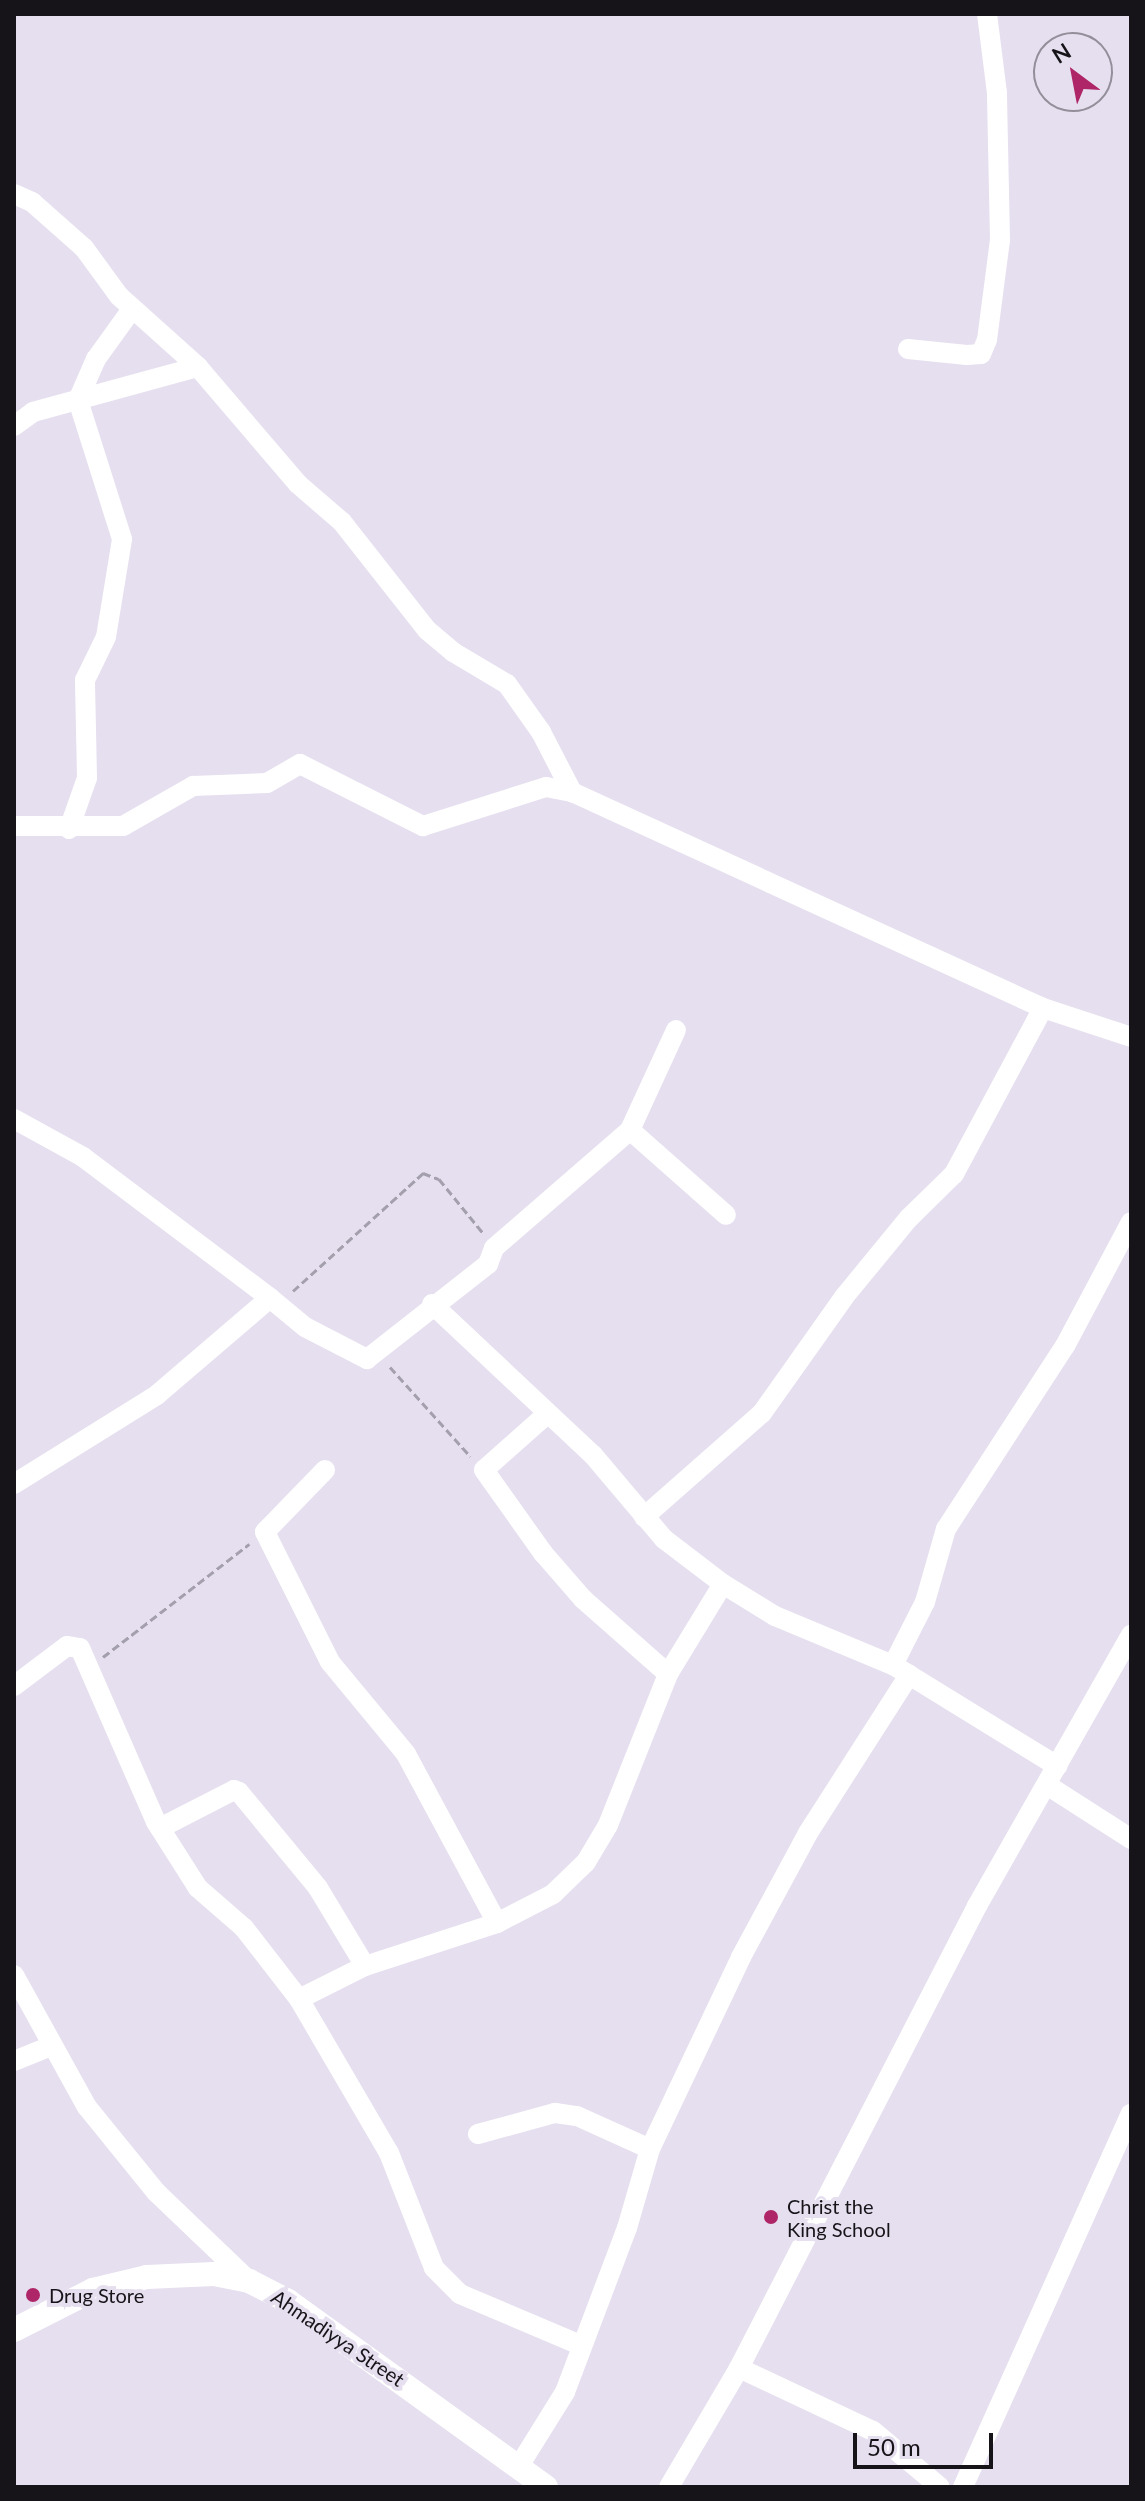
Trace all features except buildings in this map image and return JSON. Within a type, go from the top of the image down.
[{"type":"street","points":[[908,349],[981,354],[987,340],[1000,240],[997,93],[987,14]]},
{"type":"street","points":[[14,194],[32,202],[84,248],[132,309],[198,367],[298,484],[342,522],[427,630],[453,652],[507,684],[541,732],[572,792]]},
{"type":"street","points":[[69,829],[87,778],[85,680],[106,637],[122,539],[78,400],[96,359],[132,309]]},
{"type":"street","points":[[14,426],[33,412],[198,367]]},
{"type":"street","points":[[14,826],[69,829],[123,826],[193,786],[267,783],[300,764],[423,826],[546,787],[572,792],[1043,1008],[1131,1037]]},
{"type":"street","points":[[644,1517],[762,1413],[844,1297],[909,1218],[954,1174],[1043,1008]]},
{"type":"street","points":[[14,1119],[83,1157],[328,1341],[367,1359],[432,1304],[488,1264],[494,1248],[630,1130],[676,1030]]},
{"type":"street","points":[[630,1130],[726,1215]]},
{"type":"street","points":[[519,2466],[565,2392],[580,2345],[627,2228],[650,2149],[771,1902],[901,1670],[946,1529],[1065,1346],[1131,1222]]},
{"type":"street","points":[[14,1484],[157,1395],[274,1301]]},
{"type":"street","points":[[432,1304],[600,1463],[664,1539],[723,1584],[775,1616],[901,1670],[1057,1766]]},
{"type":"street","points":[[547,1414],[484,1470],[543,1553],[583,1599],[668,1674]]},
{"type":"street","points":[[325,1470],[265,1532],[330,1662],[406,1754],[497,1923]]},
{"type":"street","points":[[299,1999],[365,1966],[497,1923],[553,1894],[586,1862],[608,1825],[668,1674],[723,1584]]},
{"type":"street","points":[[669,2487],[739,2368],[977,1906],[1131,1635]]},
{"type":"street","points":[[14,1686],[67,1646],[80,1648],[91,1666],[160,1828],[206,1898],[244,1928],[299,1999],[389,2153],[426,2253],[444,2283],[580,2345]]},
{"type":"street","points":[[1047,1785],[1131,1839]]},
{"type":"street","points":[[160,1828],[234,1790],[239,1792],[318,1888],[365,1966]]},
{"type":"street","points":[[14,1975],[87,2107],[156,2192],[249,2281]]},
{"type":"street","points":[[14,2061],[51,2046]]},
{"type":"street","points":[[478,2134],[555,2113],[577,2116],[650,2149]]},
{"type":"street","points":[[963,2487],[1131,2114]]},
{"type":"street","name":"Ahmadiyya Street","points":[[14,2330],[93,2290],[147,2277],[214,2274],[249,2281],[288,2301],[546,2487]]},
{"type":"street","points":[[739,2368],[873,2431],[940,2487]]},
{"type":"path","points":[[274,1301],[423,1173],[439,1179],[494,1248]]},
{"type":"path","points":[[367,1359],[390,1367],[484,1470]]},
{"type":"path","points":[[91,1666],[265,1532]]},
{"type":"place","name":"Christ the King School","points":[[771,2217]]},
{"type":"place","name":"Drug Store","points":[[33,2295]]}]
